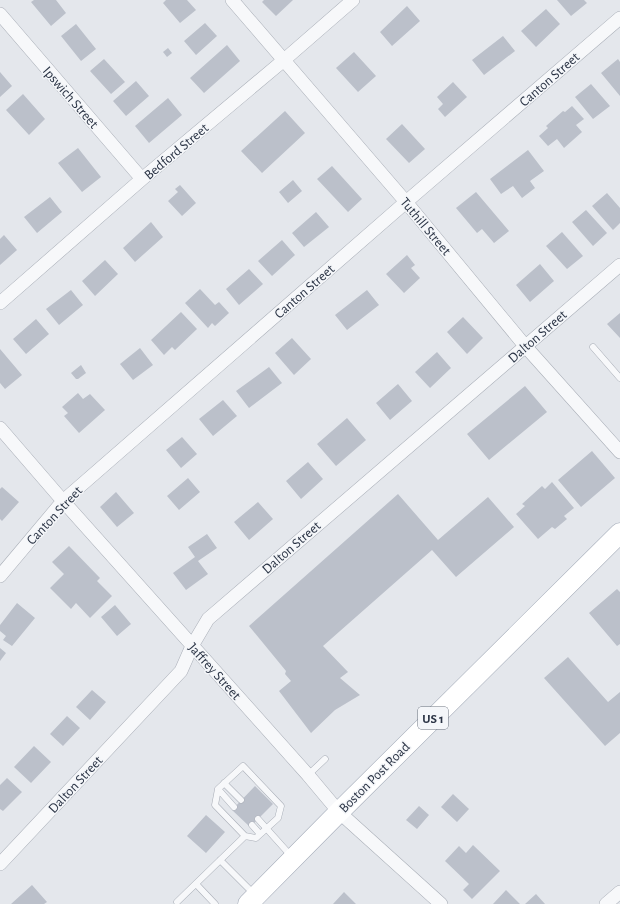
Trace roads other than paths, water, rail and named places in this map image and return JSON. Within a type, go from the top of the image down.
[{"type":"main road","name":"Boston Post Road","points":[[252,900],[620,533]]},
{"type":"street","name":"Tuthill Street","points":[[232,0],[406,202],[526,346],[617,446]]},
{"type":"street","name":"Bedford Street","points":[[0,303],[142,179],[353,0]]},
{"type":"street","name":"Ipswich Street","points":[[0,14],[142,179]]},
{"type":"street","name":"Canton Street","points":[[0,576],[63,501],[620,18]]},
{"type":"street","name":"Dalton Street","points":[[0,864],[181,671],[192,646],[208,619],[620,265]]},
{"type":"street","name":"Jaffrey Street","points":[[0,428],[63,501],[308,775],[339,812],[441,904]]},
{"type":"street","points":[[606,904],[620,892]]},
{"type":"lane","points":[[593,347],[620,378]]},
{"type":"lane","points":[[308,775],[325,759]]},
{"type":"lane","points":[[243,766],[281,806],[278,818],[256,838],[245,836],[215,805],[218,789],[224,784],[243,766]]},
{"type":"lane","points":[[224,784],[241,800]]},
{"type":"lane","points":[[218,789],[234,807]]},
{"type":"lane","points":[[258,819],[293,858]]},
{"type":"lane","points":[[252,825],[260,834]]},
{"type":"lane","points":[[177,902],[245,836]]},
{"type":"lane","points":[[220,860],[252,900]]},
{"type":"lane","points":[[196,884],[214,904]]}]
